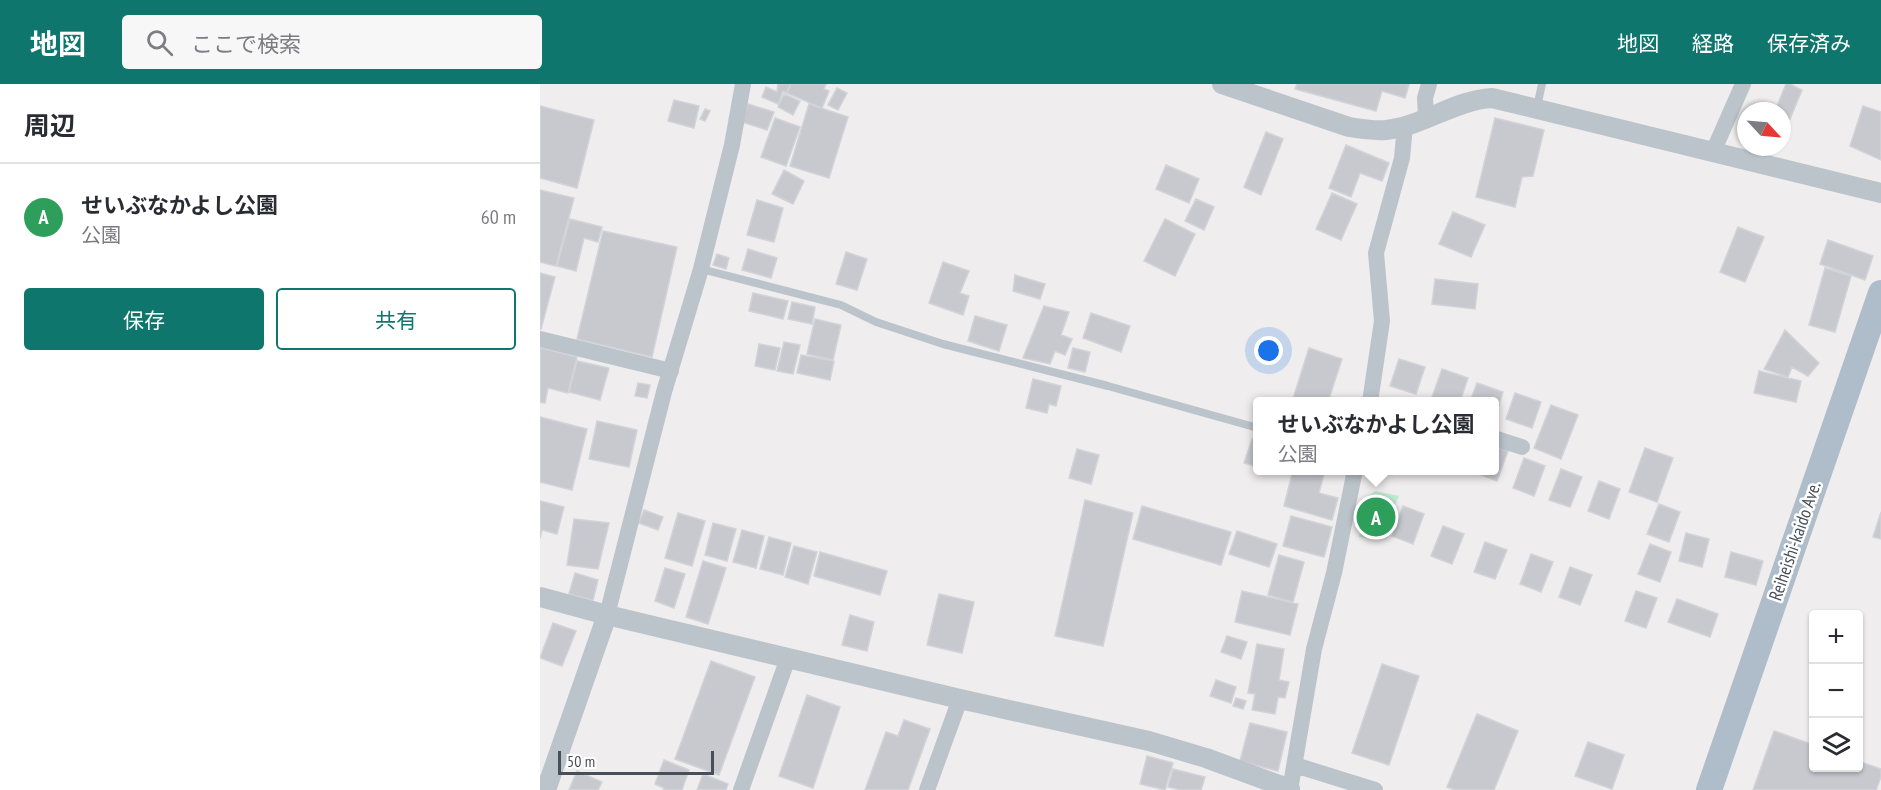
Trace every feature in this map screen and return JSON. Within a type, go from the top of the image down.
[{"type":"main road","name":"Reiheishi-kaido Ave.","points":[[1709,790],[1881,292]]},
{"type":"street","points":[[546,790],[607,615],[671,371],[701,269],[732,145],[743,84]]},
{"type":"street","points":[[1222,84],[1349,127],[1387,130],[1479,99],[1492,98],[1537,107],[1881,193]]},
{"type":"street","points":[[1426,118],[1425,98],[1429,84]]},
{"type":"street","points":[[1713,152],[1743,84]]},
{"type":"street","points":[[1375,397],[1382,321],[1376,253],[1402,158],[1405,125]]},
{"type":"street","points":[[540,339],[671,371]]},
{"type":"street","points":[[1499,440],[1522,447]]},
{"type":"street","points":[[540,597],[960,699],[1149,741],[1206,758],[1290,789],[1314,649],[1334,573],[1354,475]]},
{"type":"street","points":[[741,790],[788,658]]},
{"type":"street","points":[[927,790],[960,699]]},
{"type":"street","points":[[1295,765],[1375,790]]},
{"type":"lane","points":[[1537,107],[1542,84]]},
{"type":"lane","points":[[701,269],[841,305],[876,322],[943,344],[1108,386],[1253,427]]},
{"type":"green space","points":[[1375,491],[1399,496],[1379,539],[1359,537],[1366,498]]},
{"type":"building","points":[[778,84],[791,84],[786,93],[783,91],[778,104],[762,97],[766,87],[777,92]]},
{"type":"building","points":[[791,84],[826,84],[824,89],[829,91],[822,108],[787,93]]},
{"type":"building","points":[[1297,84],[1409,84],[1405,98],[1382,91],[1376,111],[1295,89]]},
{"type":"building","points":[[1786,84],[1802,90],[1791,117],[1791,102],[1779,102]]},
{"type":"building","points":[[837,88],[847,93],[838,110],[828,105]]},
{"type":"building","points":[[784,94],[800,101],[793,115],[778,107]]},
{"type":"building","points":[[674,100],[699,106],[694,128],[668,121]]},
{"type":"building","points":[[748,104],[774,112],[767,130],[742,122]]},
{"type":"building","points":[[809,104],[848,117],[829,178],[790,166]]},
{"type":"building","points":[[540,106],[594,120],[577,188],[540,178]]},
{"type":"building","points":[[1863,106],[1881,112],[1881,160],[1850,146]]},
{"type":"building","points":[[705,109],[710,111],[705,121],[700,119]]},
{"type":"building","points":[[775,118],[800,127],[786,166],[761,157]]},
{"type":"building","points":[[1495,118],[1544,130],[1533,176],[1522,177],[1515,207],[1476,197]]},
{"type":"building","points":[[1266,132],[1283,139],[1261,195],[1244,187]]},
{"type":"building","points":[[1346,145],[1389,163],[1382,181],[1360,173],[1351,197],[1329,188]]},
{"type":"building","points":[[1166,165],[1199,179],[1189,203],[1156,189]]},
{"type":"building","points":[[784,170],[804,181],[793,204],[772,194]]},
{"type":"building","points":[[540,190],[574,198],[556,266],[540,262]]},
{"type":"building","points":[[1332,193],[1357,204],[1341,240],[1316,229]]},
{"type":"building","points":[[1196,199],[1214,207],[1204,230],[1185,221]]},
{"type":"building","points":[[757,200],[783,208],[774,242],[747,235]]},
{"type":"building","points":[[1453,212],[1485,225],[1471,257],[1439,244]]},
{"type":"building","points":[[570,219],[602,227],[598,242],[584,238],[576,271],[557,266]]},
{"type":"building","points":[[1165,219],[1195,234],[1175,276],[1144,261]]},
{"type":"building","points":[[1738,227],[1764,237],[1745,282],[1720,272]]},
{"type":"building","points":[[603,231],[677,247],[652,357],[577,339]]},
{"type":"building","points":[[1828,240],[1873,256],[1865,280],[1820,264]]},
{"type":"building","points":[[748,249],[777,258],[771,278],[742,270]]},
{"type":"building","points":[[846,252],[867,259],[857,290],[836,284]]},
{"type":"building","points":[[717,254],[729,258],[726,269],[713,265]]},
{"type":"building","points":[[943,262],[969,271],[960,293],[969,296],[963,315],[929,303]]},
{"type":"building","points":[[1825,268],[1851,276],[1835,332],[1809,325]]},
{"type":"building","points":[[540,273],[555,277],[541,329],[540,329]]},
{"type":"building","points":[[1015,275],[1045,284],[1040,299],[1013,291]]},
{"type":"building","points":[[1435,279],[1478,284],[1475,309],[1432,304]]},
{"type":"building","points":[[753,293],[788,301],[783,319],[749,311]]},
{"type":"building","points":[[792,302],[815,307],[812,324],[788,319]]},
{"type":"building","points":[[1044,306],[1069,312],[1061,335],[1072,339],[1065,355],[1055,351],[1050,364],[1023,358]]},
{"type":"building","points":[[1091,313],[1130,326],[1121,352],[1083,338]]},
{"type":"building","points":[[975,316],[1007,325],[999,351],[968,341]]},
{"type":"building","points":[[815,319],[841,325],[833,360],[807,354]]},
{"type":"building","points":[[1785,330],[1819,363],[1808,376],[1792,367],[1788,377],[1764,369]]},
{"type":"building","points":[[784,342],[800,345],[793,374],[777,371]]},
{"type":"building","points":[[759,344],[780,348],[775,370],[755,366]]},
{"type":"building","points":[[540,348],[577,357],[568,393],[548,388],[545,403],[540,402]]},
{"type":"building","points":[[1073,348],[1090,352],[1085,372],[1068,368]]},
{"type":"building","points":[[1309,348],[1342,359],[1330,397],[1294,397]]},
{"type":"building","points":[[801,355],[834,361],[830,380],[797,373]]},
{"type":"building","points":[[1399,359],[1425,367],[1416,394],[1390,386]]},
{"type":"building","points":[[577,361],[609,368],[600,400],[569,392]]},
{"type":"building","points":[[1442,369],[1468,378],[1462,397],[1432,397]]},
{"type":"building","points":[[1759,371],[1801,381],[1796,402],[1754,393]]},
{"type":"building","points":[[1033,379],[1061,386],[1056,406],[1049,404],[1047,413],[1026,408]]},
{"type":"building","points":[[638,383],[650,385],[647,398],[635,396]]},
{"type":"building","points":[[1477,383],[1503,392],[1499,405],[1499,397],[1472,397]]},
{"type":"building","points":[[1515,393],[1541,402],[1532,428],[1506,419]]},
{"type":"building","points":[[1551,405],[1578,415],[1561,459],[1534,448]]},
{"type":"building","points":[[540,417],[587,429],[572,490],[540,482]]},
{"type":"building","points":[[597,421],[637,430],[629,467],[589,459]]},
{"type":"building","points":[[1252,439],[1253,439],[1253,466],[1244,463]]},
{"type":"building","points":[[1499,448],[1508,451],[1497,481],[1481,475],[1499,475]]},
{"type":"building","points":[[1645,448],[1673,458],[1657,502],[1629,492]]},
{"type":"building","points":[[1077,449],[1099,455],[1091,484],[1069,478]]},
{"type":"building","points":[[1524,458],[1545,466],[1534,496],[1513,488]]},
{"type":"building","points":[[1561,469],[1582,477],[1570,507],[1549,500]]},
{"type":"building","points":[[1292,475],[1324,475],[1319,493],[1338,498],[1332,520],[1284,506]]},
{"type":"building","points":[[1599,481],[1620,489],[1609,519],[1588,511]]},
{"type":"building","points":[[1085,500],[1133,513],[1103,646],[1055,636]]},
{"type":"building","points":[[540,501],[564,507],[557,534],[542,530],[540,538]]},
{"type":"building","points":[[1659,504],[1680,512],[1669,542],[1647,534]]},
{"type":"building","points":[[1142,506],[1231,532],[1221,565],[1133,539]]},
{"type":"building","points":[[1403,506],[1424,514],[1413,544],[1392,536]]},
{"type":"building","points":[[644,510],[663,517],[658,530],[639,523]]},
{"type":"building","points":[[1881,512],[1881,539],[1873,537]]},
{"type":"building","points":[[678,513],[705,521],[692,566],[665,558]]},
{"type":"building","points":[[1291,516],[1332,527],[1324,557],[1283,546]]},
{"type":"building","points":[[574,519],[609,523],[598,569],[567,565]]},
{"type":"building","points":[[713,523],[736,529],[727,561],[705,555]]},
{"type":"building","points":[[1443,526],[1464,534],[1452,564],[1431,556]]},
{"type":"building","points":[[742,530],[764,536],[756,568],[733,562]]},
{"type":"building","points":[[1237,531],[1277,544],[1269,567],[1229,554]]},
{"type":"building","points":[[1686,533],[1709,539],[1702,567],[1679,561]]},
{"type":"building","points":[[769,537],[791,543],[783,575],[760,569]]},
{"type":"building","points":[[1485,542],[1507,550],[1495,579],[1474,572]]},
{"type":"building","points":[[1650,544],[1671,552],[1660,582],[1638,574]]},
{"type":"building","points":[[794,546],[817,552],[808,584],[785,577]]},
{"type":"building","points":[[820,552],[887,571],[880,595],[814,576]]},
{"type":"building","points":[[1731,552],[1763,561],[1756,585],[1725,577]]},
{"type":"building","points":[[1531,554],[1553,562],[1541,592],[1520,584]]},
{"type":"building","points":[[1279,555],[1304,562],[1293,602],[1268,595]]},
{"type":"building","points":[[703,561],[726,568],[708,624],[686,617]]},
{"type":"building","points":[[1570,567],[1592,575],[1580,605],[1559,597]]},
{"type":"building","points":[[665,568],[685,574],[674,608],[655,601]]},
{"type":"building","points":[[575,573],[598,580],[593,600],[569,594]]},
{"type":"building","points":[[1242,591],[1298,604],[1290,635],[1235,622]]},
{"type":"building","points":[[1636,591],[1657,598],[1646,628],[1625,621]]},
{"type":"building","points":[[939,594],[974,602],[962,653],[927,645]]},
{"type":"building","points":[[1677,599],[1718,614],[1710,637],[1668,622]]},
{"type":"building","points":[[850,615],[874,622],[867,651],[842,645]]},
{"type":"building","points":[[553,623],[576,631],[562,666],[540,658]]},
{"type":"building","points":[[1227,636],[1247,642],[1241,659],[1221,652]]},
{"type":"building","points":[[1257,644],[1284,649],[1279,680],[1289,682],[1285,698],[1278,697],[1275,714],[1252,710],[1255,694],[1248,693]]},
{"type":"building","points":[[711,661],[755,677],[719,775],[675,759]]},
{"type":"building","points":[[1382,664],[1419,676],[1389,765],[1352,753]]},
{"type":"building","points":[[1216,680],[1236,687],[1231,703],[1210,696]]},
{"type":"building","points":[[807,695],[840,707],[813,788],[779,776]]},
{"type":"building","points":[[1236,698],[1246,701],[1243,709],[1233,706]]},
{"type":"building","points":[[1477,714],[1518,731],[1494,790],[1455,790],[1447,787]]},
{"type":"building","points":[[904,720],[930,729],[908,790],[865,790],[886,732],[898,736]]},
{"type":"building","points":[[1250,723],[1287,732],[1278,771],[1240,761]]},
{"type":"building","points":[[1774,731],[1809,743],[1809,772],[1863,772],[1863,763],[1881,769],[1881,777],[1876,790],[1753,790]]},
{"type":"building","points":[[1588,742],[1624,755],[1612,789],[1575,776]]},
{"type":"building","points":[[1147,756],[1173,763],[1165,790],[1140,784]]},
{"type":"building","points":[[664,760],[689,770],[682,790],[663,790],[664,788],[655,784]]},
{"type":"building","points":[[1173,769],[1205,777],[1201,790],[1181,790],[1168,787]]},
{"type":"building","points":[[577,771],[602,782],[598,790],[569,790]]},
{"type":"building","points":[[703,774],[728,784],[726,790],[697,790]]},
{"type":"place","name":"せいぶなかよし公園","points":[[1376,517]]}]
